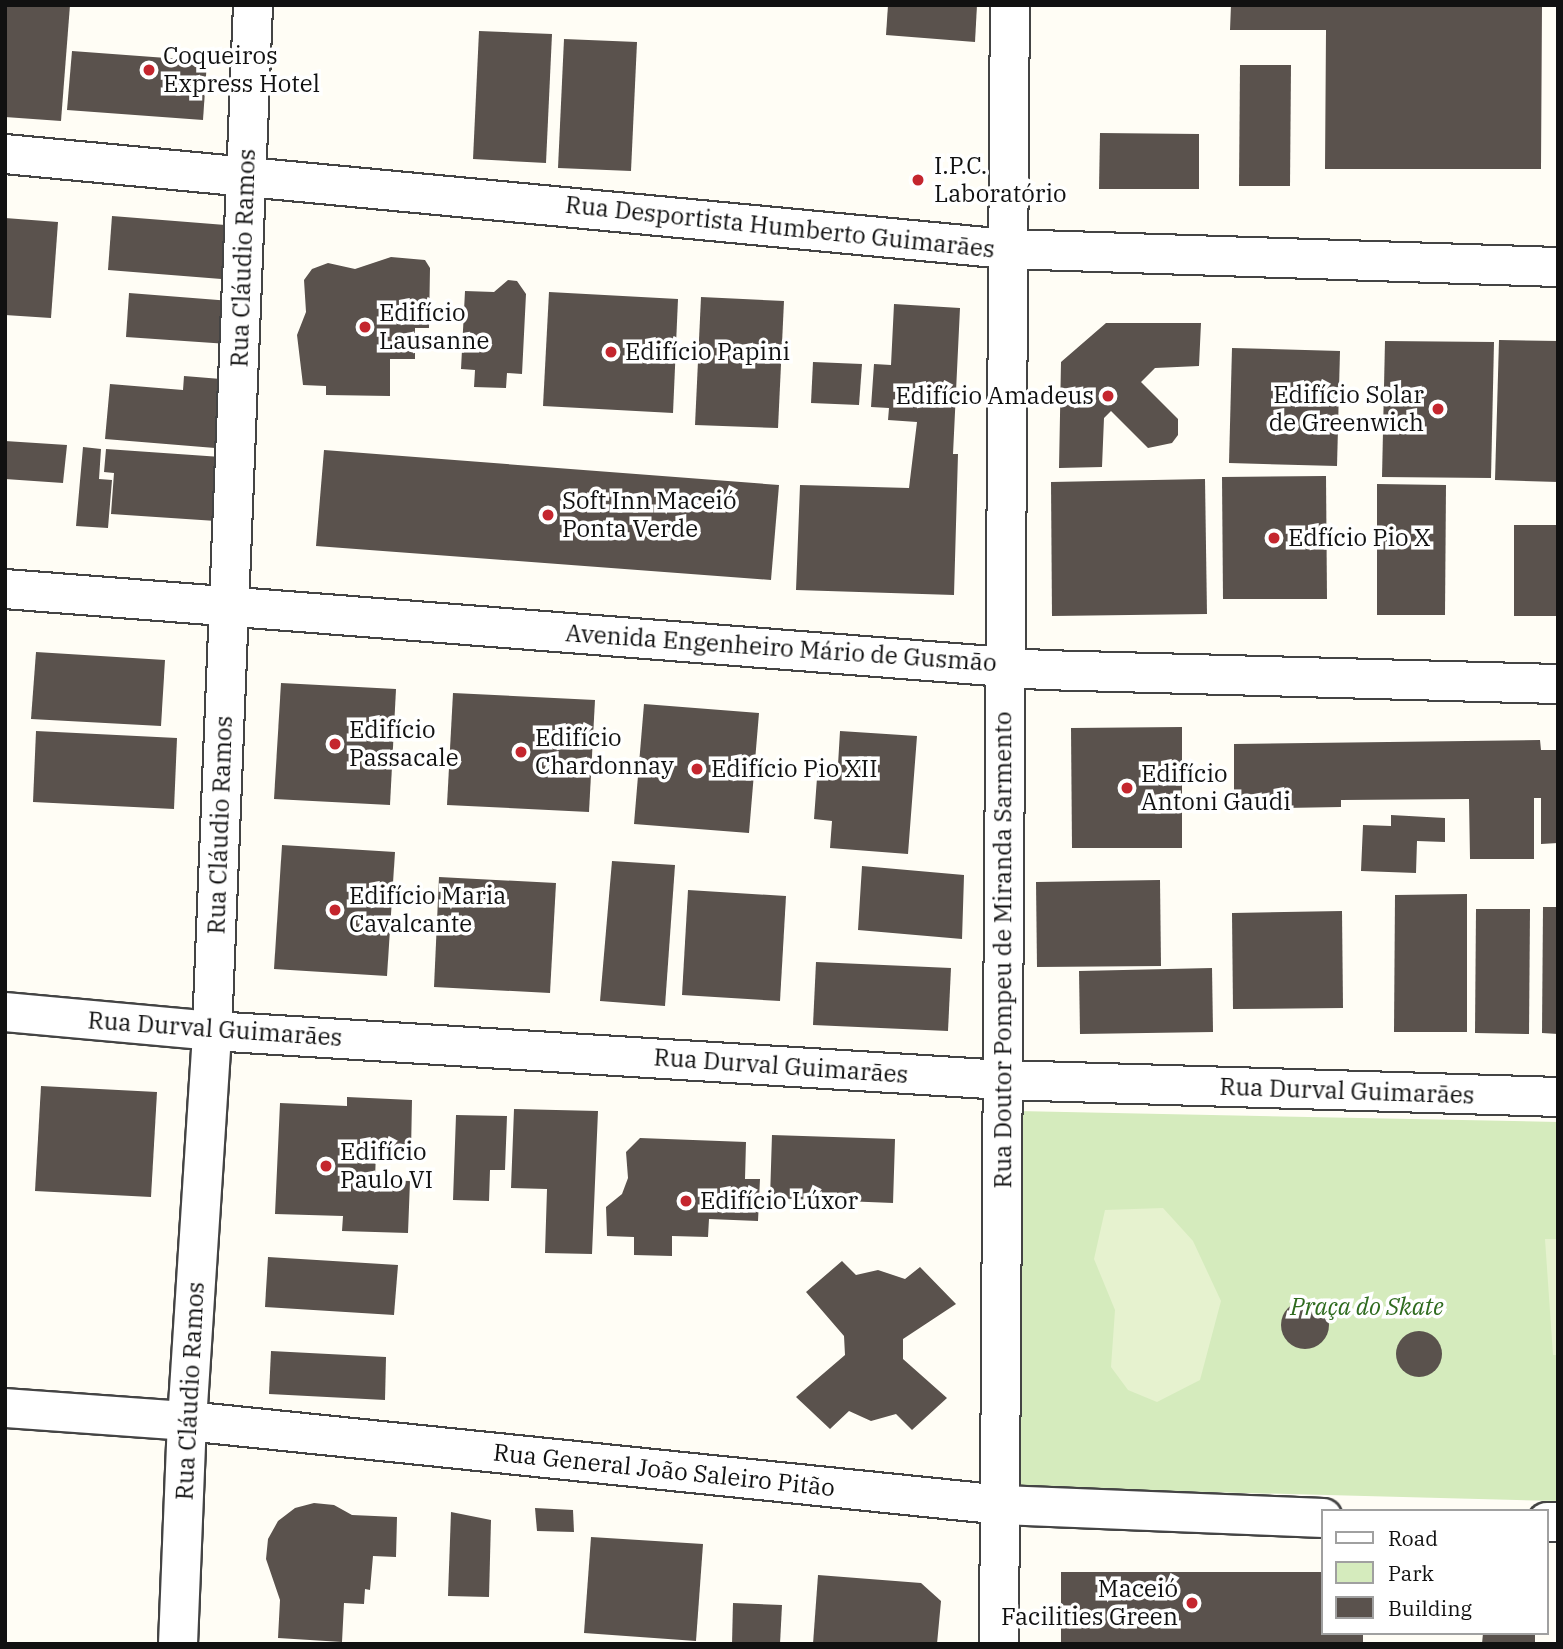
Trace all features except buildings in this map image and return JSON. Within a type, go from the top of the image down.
[{"type":"street","name":"Rua Cláudio Ramos","points":[[178,1644],[187,1421],[212,1031],[253,5]]},
{"type":"street","name":"Rua Doutor Pompeu de Miranda Sarmento","points":[[999,1644],[1002,1506],[1006,249],[1010,5]]},
{"type":"street","name":"Rua Desportista Humberto Guimarães","points":[[5,154],[1006,249],[1558,267]]},
{"type":"street","name":"Avenida Engenheiro Mário de Gusmão","points":[[5,589],[229,610],[1174,676],[1558,684]]},
{"type":"street","name":"Rua Durval Guimarães","points":[[5,1012],[212,1031],[1003,1080],[1558,1097]]},
{"type":"street","name":"Rua General João Saleiro Pitão","points":[[5,1408],[187,1421],[1002,1506],[1322,1517]]},
{"type":"green space","name":"Praça do Skate","points":[[1017,1111],[1558,1122],[1558,1501],[1012,1487]]},
{"type":"green space","points":[[1163,1208],[1193,1241],[1221,1301],[1200,1380],[1157,1402],[1128,1390],[1111,1367],[1115,1310],[1094,1259],[1105,1210]]},
{"type":"green space","points":[[1545,1239],[1558,1239],[1558,1355],[1553,1355]]},
{"type":"place","name":"Coqueiros Express Hotel","points":[[149,70]]},
{"type":"place","name":"I.P.C. Laboratório","points":[[918,180]]},
{"type":"place","name":"Edifício Lausanne","points":[[365,327]]},
{"type":"place","name":"Edifício Papini","points":[[611,352]]},
{"type":"place","name":"Edifício Amadeus","points":[[1108,396]]},
{"type":"place","name":"Edifício Solar de Greenwich","points":[[1438,409]]},
{"type":"place","name":"Soft Inn Maceió Ponta Verde","points":[[548,515]]},
{"type":"place","name":"Edfício Pio X","points":[[1274,538]]},
{"type":"place","name":"Edifício Passacale","points":[[335,744]]},
{"type":"place","name":"Edifício Chardonnay","points":[[521,752]]},
{"type":"place","name":"Edifício Pio XII","points":[[697,769]]},
{"type":"place","name":"Edifício Antoni Gaudi","points":[[1127,788]]},
{"type":"place","name":"Edifício Maria Cavalcante","points":[[335,910]]},
{"type":"place","name":"Edifício Paulo VI","points":[[326,1166]]},
{"type":"place","name":"Edifício Lúxor","points":[[686,1201]]},
{"type":"place","name":"Maceió Facilities Green","points":[[1192,1603]]}]
